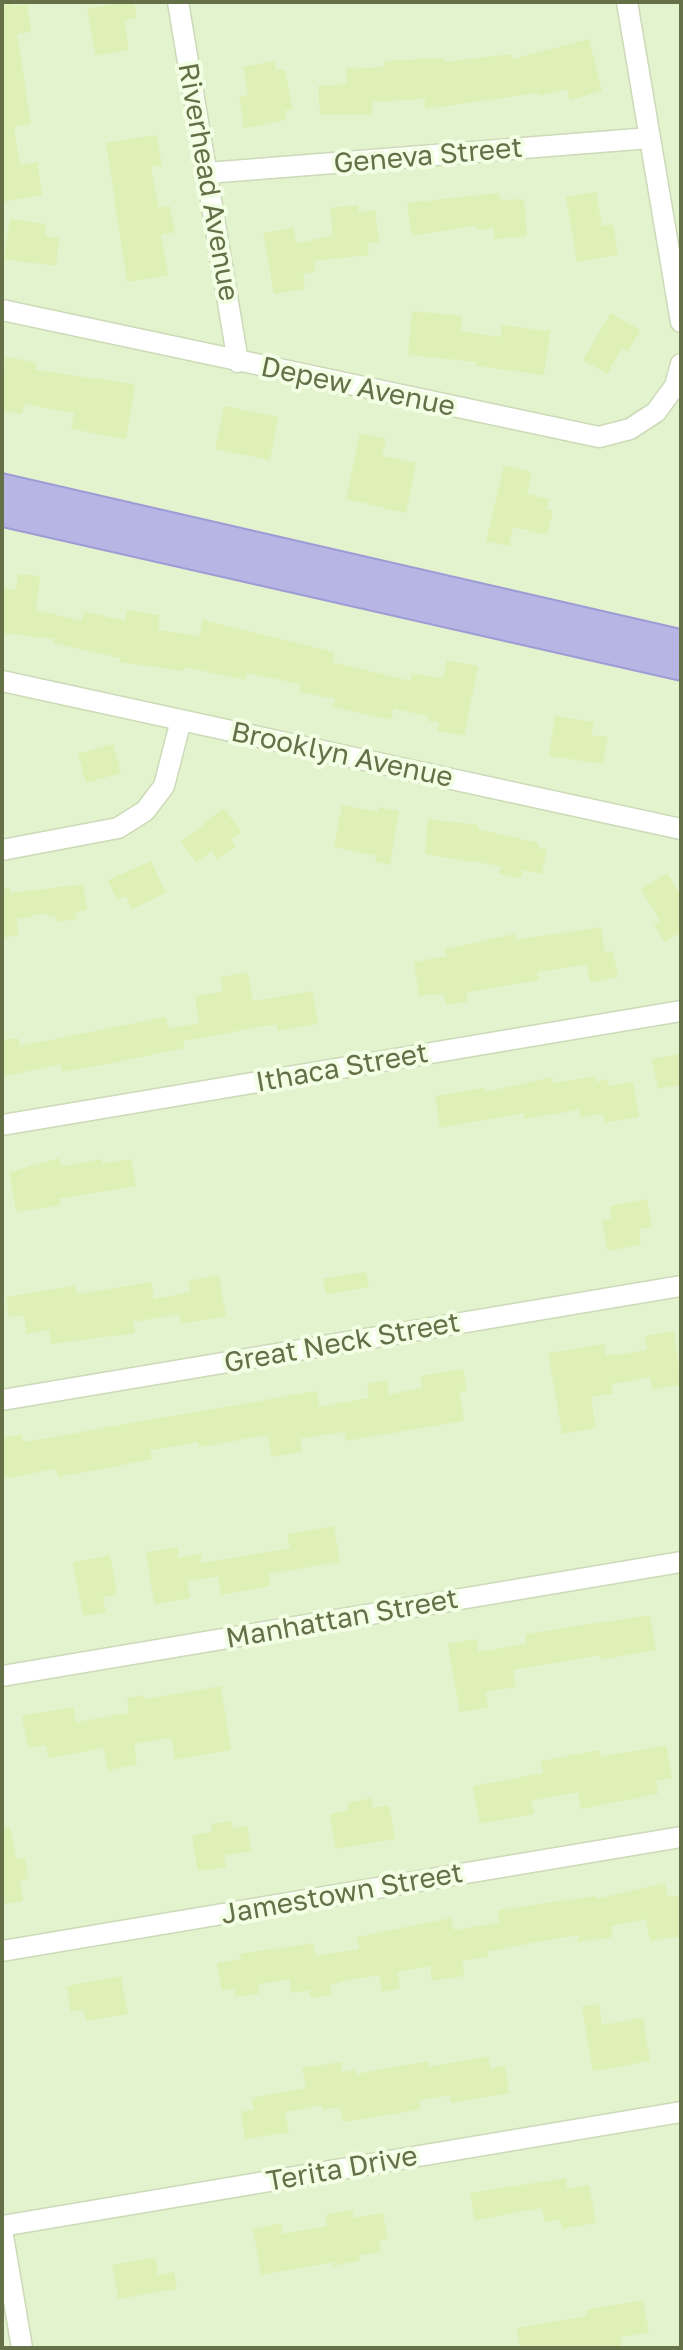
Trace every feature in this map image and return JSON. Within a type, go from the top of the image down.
[{"type":"street","name":"Riverhead Avenue","points":[[178,2],[238,362]]},
{"type":"street","points":[[627,2],[681,322]]},
{"type":"street","name":"Geneva Street","points":[[207,173],[650,138]]},
{"type":"street","name":"Depew Avenue","points":[[2,310],[599,437],[630,429],[656,412],[675,386],[681,364]]},
{"type":"street","name":"Brooklyn Avenue","points":[[2,681],[681,829]]},
{"type":"street","points":[[2,850],[118,828],[145,811],[164,786],[181,720]]},
{"type":"street","name":"Ithaca Street","points":[[2,1125],[681,1011]]},
{"type":"street","name":"Great Neck Street","points":[[2,1400],[681,1286]]},
{"type":"street","name":"Manhattan Street","points":[[2,1676],[681,1562]]},
{"type":"street","name":"Jamestown Street","points":[[2,1951],[681,1837]]},
{"type":"street","name":"Terita Drive","points":[[2,2228],[681,2112]]},
{"type":"street","points":[[2,2228],[22,2348]]},
{"type":"shaded area","points":[[2,2],[681,2],[681,629],[2,473]]},
{"type":"shaded area","points":[[2,527],[681,681],[681,2348],[2,2348]]},
{"type":"water","points":[[2,473],[681,629],[681,681],[2,527]]},
{"type":"building","points":[[2,2],[12,2],[13,6],[27,4],[31,32],[17,34],[31,124],[14,127],[20,165],[37,162],[42,195],[2,202]]},
{"type":"building","points":[[134,2],[137,18],[124,21],[129,50],[96,56],[87,9]]},
{"type":"building","points":[[589,39],[602,91],[570,100],[567,89],[539,96],[538,93],[425,109],[425,99],[372,102],[373,115],[320,115],[318,86],[347,84],[346,69],[385,67],[385,61],[445,58],[445,62],[512,54],[512,59]]},
{"type":"building","points":[[274,61],[276,70],[285,69],[292,110],[284,111],[286,120],[244,128],[239,97],[248,95],[243,67]]},
{"type":"building","points":[[157,135],[162,165],[151,167],[159,208],[170,206],[175,232],[161,235],[168,275],[127,282],[106,143]]},
{"type":"building","points":[[596,192],[602,226],[613,224],[618,255],[577,262],[566,197]]},
{"type":"building","points":[[499,193],[500,200],[524,199],[527,236],[494,239],[494,228],[477,230],[476,225],[412,236],[407,203]]},
{"type":"building","points":[[358,205],[359,212],[375,210],[379,242],[367,243],[369,255],[314,261],[316,271],[303,274],[305,289],[274,294],[263,233],[293,227],[296,243],[333,236],[330,208]]},
{"type":"building","points":[[10,219],[46,224],[45,236],[59,238],[56,266],[4,259]]},
{"type":"building","points":[[412,311],[462,316],[460,331],[500,337],[502,325],[550,331],[544,375],[476,366],[477,362],[408,355]]},
{"type":"building","points":[[611,313],[640,330],[628,352],[622,348],[607,374],[583,360]]},
{"type":"building","points":[[5,357],[36,362],[35,370],[135,384],[126,439],[71,429],[74,413],[24,404],[22,414],[2,411]]},
{"type":"building","points":[[224,406],[278,417],[270,460],[215,449]]},
{"type":"building","points":[[360,433],[386,439],[382,456],[416,463],[406,513],[346,499]]},
{"type":"building","points":[[504,465],[532,472],[527,494],[549,499],[547,509],[553,511],[547,535],[513,527],[509,546],[486,541]]},
{"type":"building","points":[[18,574],[40,576],[36,610],[82,621],[84,611],[125,621],[127,610],[160,615],[158,630],[199,636],[203,620],[334,652],[332,662],[411,681],[412,673],[443,679],[447,660],[478,666],[464,736],[438,731],[439,722],[428,721],[429,716],[394,709],[391,720],[333,707],[335,699],[299,692],[300,684],[247,673],[245,680],[184,667],[183,671],[120,662],[120,658],[54,643],[54,639],[2,633],[2,588],[16,590]]},
{"type":"building","points":[[555,716],[594,722],[591,735],[608,737],[603,764],[549,756]]},
{"type":"building","points":[[113,744],[121,773],[86,783],[78,754]]},
{"type":"building","points":[[342,805],[377,812],[378,807],[399,811],[390,865],[375,862],[376,856],[334,847]]},
{"type":"building","points":[[224,808],[241,832],[231,839],[236,846],[217,860],[212,851],[196,862],[181,842]]},
{"type":"building","points":[[428,819],[478,825],[478,829],[539,843],[538,848],[547,850],[541,874],[523,870],[520,879],[499,873],[501,866],[425,854]]},
{"type":"building","points":[[151,861],[166,893],[132,909],[126,896],[117,900],[108,880]]},
{"type":"building","points":[[667,873],[681,896],[681,932],[665,942],[654,924],[660,920],[641,889]]},
{"type":"building","points":[[83,884],[87,910],[75,912],[77,919],[58,922],[56,916],[49,917],[48,913],[16,919],[19,935],[2,938],[2,889],[10,888],[11,893]]},
{"type":"building","points":[[601,927],[605,952],[613,951],[618,977],[590,982],[587,964],[537,972],[538,980],[467,992],[468,1001],[446,1005],[444,994],[419,996],[414,962],[447,956],[445,949],[515,934],[516,940]]},
{"type":"building","points":[[248,972],[253,1001],[312,991],[318,1024],[278,1031],[277,1024],[183,1041],[184,1048],[113,1063],[63,1072],[61,1064],[2,1077],[2,1040],[18,1038],[20,1046],[166,1017],[168,1028],[199,1023],[195,996],[223,992],[220,977]]},
{"type":"building","points":[[681,1054],[681,1085],[658,1089],[652,1059]]},
{"type":"building","points":[[595,1076],[596,1082],[608,1079],[609,1086],[633,1082],[639,1117],[604,1123],[603,1114],[580,1118],[579,1110],[525,1119],[524,1113],[440,1128],[435,1096],[485,1088],[485,1092],[553,1077],[554,1083]]},
{"type":"building","points":[[60,1158],[61,1166],[102,1159],[103,1164],[131,1159],[136,1186],[59,1199],[60,1205],[16,1212],[10,1172]]},
{"type":"building","points":[[647,1199],[652,1227],[639,1229],[641,1245],[607,1251],[602,1220],[612,1219],[610,1206]]},
{"type":"building","points":[[366,1272],[369,1287],[326,1294],[323,1279]]},
{"type":"building","points":[[219,1275],[226,1316],[181,1324],[180,1314],[133,1322],[135,1333],[51,1344],[49,1330],[27,1334],[24,1315],[9,1317],[6,1297],[75,1286],[76,1294],[151,1282],[154,1299],[190,1292],[188,1281]]},
{"type":"building","points":[[674,1331],[681,1385],[652,1390],[650,1377],[611,1384],[613,1394],[591,1397],[596,1428],[562,1434],[548,1353],[604,1344],[606,1356],[647,1350],[645,1336]]},
{"type":"building","points":[[463,1369],[467,1390],[459,1392],[464,1421],[346,1441],[344,1432],[300,1439],[302,1452],[272,1457],[268,1435],[199,1447],[198,1442],[150,1450],[152,1459],[108,1468],[58,1477],[56,1469],[2,1479],[2,1438],[21,1434],[23,1442],[316,1391],[319,1407],[369,1398],[367,1384],[387,1380],[389,1394],[422,1388],[420,1376]]},
{"type":"building","points":[[334,1526],[340,1562],[268,1574],[270,1586],[221,1595],[218,1576],[187,1581],[190,1598],[154,1604],[146,1552],[177,1547],[179,1558],[201,1554],[202,1563],[290,1548],[287,1534]]},
{"type":"building","points":[[110,1555],[117,1595],[103,1597],[106,1612],[83,1616],[73,1562]]},
{"type":"building","points":[[650,1615],[656,1650],[600,1660],[600,1655],[513,1670],[516,1687],[485,1692],[488,1707],[460,1712],[448,1644],[476,1639],[479,1652],[526,1644],[525,1634]]},
{"type":"building","points":[[221,1686],[231,1750],[175,1760],[171,1738],[134,1744],[137,1765],[108,1770],[104,1748],[48,1758],[46,1745],[28,1748],[22,1716],[73,1707],[76,1722],[129,1713],[127,1698],[144,1695],[144,1699]]},
{"type":"building","points":[[666,1745],[672,1778],[656,1781],[658,1794],[581,1809],[578,1792],[531,1801],[534,1814],[480,1824],[473,1786],[543,1773],[541,1761],[600,1750],[601,1757]]},
{"type":"building","points":[[371,1798],[373,1808],[389,1805],[395,1839],[336,1849],[330,1814],[349,1810],[348,1803]]},
{"type":"building","points":[[231,1821],[232,1828],[247,1826],[251,1851],[224,1856],[226,1867],[198,1871],[192,1836],[212,1832],[211,1824]]},
{"type":"building","points":[[10,1827],[16,1859],[25,1858],[28,1879],[20,1880],[23,1901],[2,1904],[2,1828]]},
{"type":"building","points":[[665,1883],[667,1897],[681,1895],[681,1936],[650,1941],[646,1919],[611,1926],[612,1937],[579,1942],[578,1935],[488,1951],[488,1956],[462,1961],[464,1976],[432,1981],[430,1966],[397,1972],[400,1988],[382,1992],[379,1975],[340,1982],[330,1986],[331,1995],[311,1998],[309,1990],[292,1993],[289,1979],[258,1984],[260,1993],[236,1997],[234,1989],[222,1991],[217,1963],[241,1959],[240,1954],[313,1943],[316,1956],[359,1949],[357,1937],[451,1918],[454,1930],[500,1922],[498,1910],[595,1896],[596,1899]]},
{"type":"building","points":[[121,1976],[128,2014],[86,2021],[84,2010],[71,2012],[67,1986]]},
{"type":"building","points":[[599,2004],[602,2025],[643,2018],[650,2061],[593,2071],[582,2006]]},
{"type":"building","points":[[488,2056],[490,2069],[505,2066],[509,2093],[451,2103],[450,2095],[419,2101],[420,2110],[343,2122],[340,2107],[322,2110],[322,2105],[285,2112],[289,2132],[245,2139],[241,2112],[254,2109],[252,2098],[306,2088],[302,2068],[341,2062],[342,2072],[356,2070],[356,2074],[429,2061],[429,2067]]},
{"type":"building","points":[[566,2178],[567,2189],[589,2185],[596,2223],[562,2229],[560,2219],[545,2222],[542,2208],[475,2220],[470,2193]]},
{"type":"building","points":[[352,2210],[354,2218],[383,2213],[388,2239],[379,2241],[381,2252],[359,2255],[360,2261],[333,2266],[333,2262],[261,2275],[253,2229],[281,2223],[283,2234],[327,2226],[325,2215]]},
{"type":"building","points":[[155,2257],[158,2275],[174,2272],[177,2289],[118,2299],[112,2265]]},
{"type":"building","points":[[643,2300],[649,2332],[620,2337],[622,2348],[520,2348],[516,2328],[587,2316],[586,2310]]}]
